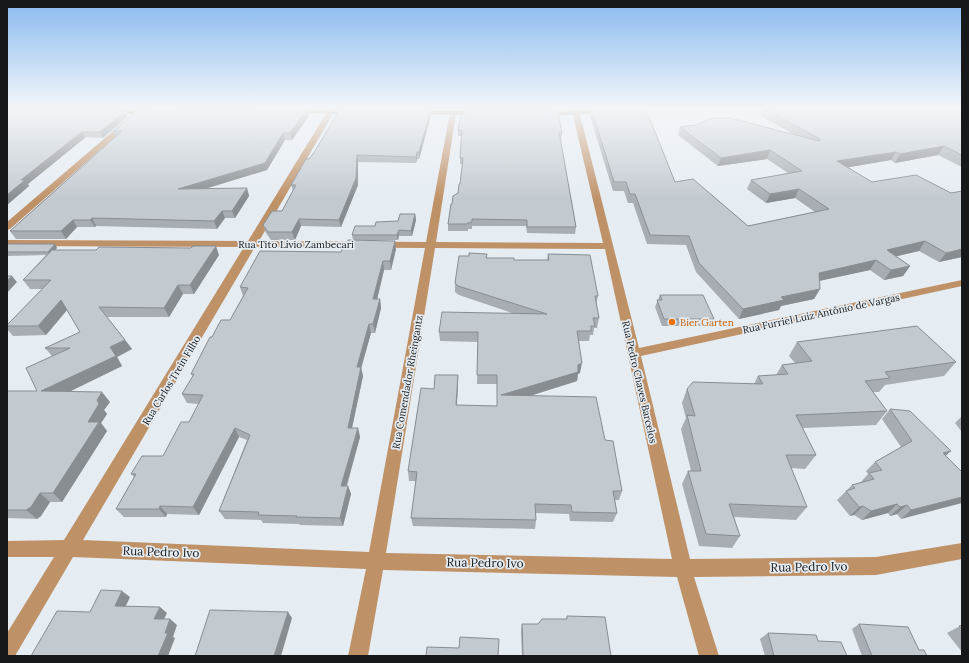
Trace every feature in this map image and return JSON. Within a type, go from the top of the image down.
[{"type":"street","points":[[7,227],[111,138]]},
{"type":"street","name":"Rua Carlos Trein Filho","points":[[7,651],[316,138]]},
{"type":"street","name":"Rua Comendador Rheingantz","points":[[358,656],[376,561],[449,138]]},
{"type":"street","name":"Rua Pedro Chaves Barcelos","points":[[581,138],[609,246],[683,568],[709,656]]},
{"type":"street","name":"Rua Tito Lívio Zambecari","points":[[7,244],[430,244],[609,246]]},
{"type":"street","name":"Rua Furriel Luiz Antônio de Vargas","points":[[634,354],[962,283]]},
{"type":"street","name":"Rua Pedro Ivo","points":[[7,549],[70,548],[376,561],[683,568],[876,566],[962,551]]},
{"type":"building","points":[[7,138],[74,138],[21,180],[25,180],[7,195]]},
{"type":"building","points":[[114,138],[280,138],[265,163],[178,189],[247,188],[232,211],[222,211],[214,221],[92,218],[90,220],[73,220],[61,231],[10,231]]},
{"type":"building","points":[[323,138],[423,138],[416,157],[357,155],[356,178],[339,220],[299,219],[292,232],[268,232],[263,225],[272,211],[282,211],[296,185],[291,185],[306,159],[309,159]]},
{"type":"building","points":[[461,138],[560,138],[576,227],[527,227],[527,220],[472,219],[472,222],[467,224],[448,224],[453,196],[458,193],[460,184],[463,158],[460,158]]},
{"type":"building","points":[[600,138],[657,138],[675,182],[693,179],[748,226],[829,209],[799,189],[770,194],[751,180],[802,171],[770,150],[721,158],[694,138],[807,138],[819,141],[820,139],[818,138],[962,138],[962,155],[944,146],[900,154],[896,152],[837,161],[872,182],[916,175],[951,193],[962,191],[962,249],[946,253],[925,241],[887,250],[910,266],[891,270],[876,260],[819,273],[820,289],[781,297],[784,300],[743,309],[699,263],[689,236],[650,235],[635,194],[630,194],[626,182],[614,182]]},
{"type":"building","points":[[400,214],[415,214],[411,231],[399,230],[397,235],[352,235],[355,226],[375,226],[376,222],[398,221]]},
{"type":"building","points":[[348,240],[395,241],[390,261],[383,261],[373,299],[380,299],[373,324],[369,324],[357,367],[361,367],[348,428],[358,428],[341,486],[348,486],[340,518],[258,515],[259,512],[219,511],[250,435],[235,428],[193,507],[160,506],[159,509],[116,509],[136,474],[131,474],[142,456],[163,456],[181,422],[189,422],[203,395],[182,394],[194,374],[191,374],[210,337],[212,337],[221,320],[230,320],[248,288],[240,287],[260,251],[341,252],[344,245],[347,245]]},
{"type":"building","points":[[7,244],[55,244],[48,252],[7,252]]},
{"type":"building","points":[[193,246],[216,246],[190,285],[178,285],[164,308],[99,307],[125,340],[110,347],[116,356],[41,391],[102,392],[97,400],[99,404],[88,422],[99,422],[53,493],[40,493],[31,507],[26,510],[7,510],[7,391],[37,391],[26,368],[70,348],[45,348],[80,332],[61,300],[38,326],[7,326],[51,280],[23,280],[52,250],[96,250],[99,247],[191,248]]},
{"type":"building","points":[[469,253],[487,254],[486,258],[514,258],[514,260],[549,260],[548,254],[590,255],[598,296],[595,296],[599,318],[593,318],[595,326],[591,326],[591,331],[577,331],[582,363],[578,365],[578,372],[501,395],[596,397],[605,440],[613,441],[622,491],[613,491],[617,513],[572,512],[571,505],[535,504],[536,520],[411,518],[417,472],[408,471],[421,388],[434,389],[435,375],[458,375],[456,405],[497,406],[497,375],[477,375],[478,332],[439,332],[442,312],[547,314],[458,286],[455,283],[459,256],[469,256]]},
{"type":"building","points":[[7,276],[12,276],[7,281]]},
{"type":"building","points":[[660,295],[703,295],[714,319],[664,319],[657,300],[662,300]]},
{"type":"building","points":[[917,326],[956,362],[885,372],[890,378],[865,381],[887,411],[796,415],[816,455],[786,455],[807,507],[729,504],[740,536],[706,534],[688,471],[701,471],[687,415],[695,416],[687,389],[693,382],[763,384],[758,376],[788,374],[782,365],[812,361],[797,342]]},
{"type":"building","points":[[890,409],[910,411],[951,451],[943,453],[962,472],[962,497],[911,510],[907,505],[900,507],[897,504],[871,511],[863,506],[859,507],[846,491],[855,488],[852,485],[874,479],[869,473],[882,470],[875,462],[912,441]]},
{"type":"building","points":[[101,590],[122,591],[115,606],[160,607],[154,619],[170,619],[165,633],[168,633],[158,656],[31,656],[57,611],[90,612]]},
{"type":"building","points":[[210,610],[288,612],[274,656],[195,656]]},
{"type":"building","points":[[567,616],[605,617],[611,656],[523,656],[522,624],[538,624],[542,619],[567,619]]},
{"type":"building","points":[[859,624],[908,627],[919,650],[924,650],[927,656],[872,656]]},
{"type":"building","points":[[768,633],[816,635],[818,641],[841,642],[847,656],[774,656]]},
{"type":"building","points":[[460,637],[499,639],[498,656],[426,656],[427,647],[459,648]]},
{"type":"place","name":"Bier Garten","points":[[672,322]]}]
